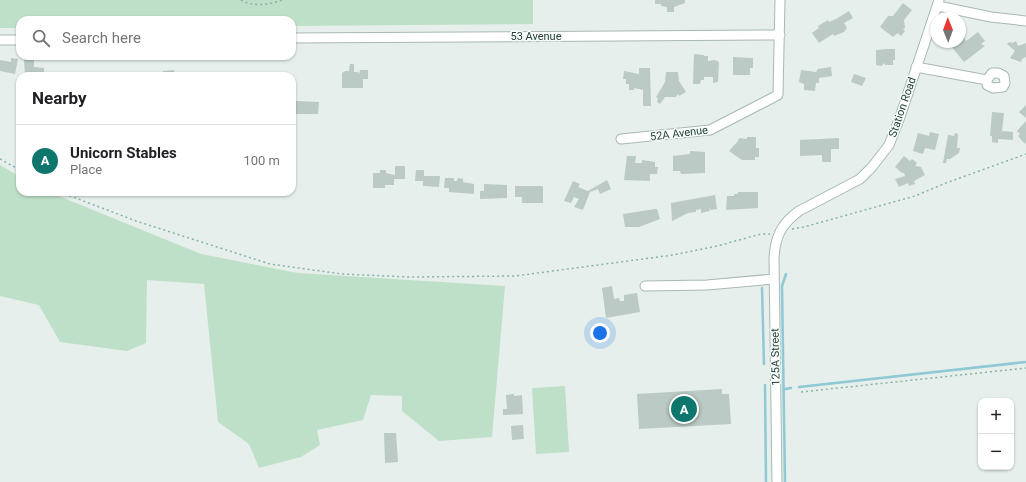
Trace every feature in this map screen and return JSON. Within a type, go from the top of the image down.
[{"type":"street","points":[[780,0],[780,34]]},
{"type":"street","points":[[938,3],[992,17],[1026,21]]},
{"type":"street","name":"Station Road","points":[[780,230],[791,217],[799,211],[852,184],[872,167],[889,145],[938,3]]},
{"type":"street","name":"53 Avenue","points":[[296,38],[780,34]]},
{"type":"street","name":"52A Avenue","points":[[621,139],[710,130],[778,95],[780,34]]},
{"type":"street","points":[[0,40],[16,40]]},
{"type":"street","points":[[916,67],[987,80]]},
{"type":"street","name":"125A Street","points":[[777,482],[774,248],[780,230]]},
{"type":"street","points":[[645,286],[707,285],[774,279]]},
{"type":"path","points":[[241,0],[246,3],[262,4],[282,0]]},
{"type":"path","points":[[70,196],[136,222],[270,264],[342,274],[409,278],[515,276],[673,255],[761,234],[804,227],[915,196],[1026,154]]},
{"type":"path","points":[[0,159],[16,168]]},
{"type":"path","points":[[801,392],[1026,368]]},
{"type":"green space","points":[[0,0],[533,0],[533,24],[296,26],[296,16],[16,16],[16,28],[0,28]]},
{"type":"green space","points":[[0,165],[16,175],[16,196],[59,196],[201,254],[298,273],[505,286],[492,437],[439,441],[402,411],[402,396],[371,395],[363,420],[317,430],[320,445],[301,457],[259,468],[249,444],[218,422],[204,284],[147,280],[146,343],[127,351],[60,342],[39,305],[0,296]]},
{"type":"green space","points":[[565,386],[569,452],[536,454],[532,388]]},
{"type":"building","points":[[655,0],[685,0],[685,3],[674,7],[674,12],[667,12],[667,7],[661,6],[661,4],[655,4]]},
{"type":"building","points":[[903,3],[912,10],[904,20],[905,28],[903,29],[905,31],[901,36],[898,33],[893,37],[880,27],[888,16],[893,16]]},
{"type":"building","points":[[849,11],[853,18],[844,23],[847,28],[844,32],[834,36],[833,34],[819,43],[812,33],[819,28],[818,26],[828,20],[829,22],[836,19]]},
{"type":"building","points":[[978,32],[985,41],[981,44],[985,46],[964,62],[953,48],[966,48],[966,41]]},
{"type":"building","points":[[1016,41],[1018,46],[1026,43],[1026,57],[1022,59],[1021,62],[1010,58],[1015,51],[1007,44],[1009,42],[1013,43]]},
{"type":"building","points":[[895,49],[895,60],[893,60],[893,65],[885,65],[885,63],[881,66],[876,65],[876,50]]},
{"type":"building","points":[[694,54],[708,56],[708,61],[715,60],[719,62],[718,82],[713,83],[713,77],[704,77],[704,80],[701,80],[700,84],[693,84]]},
{"type":"building","points":[[733,57],[753,58],[753,68],[750,68],[750,75],[733,75]]},
{"type":"building","points":[[11,58],[18,60],[15,74],[0,71],[0,60],[11,62]]},
{"type":"building","points":[[24,60],[34,60],[34,67],[44,68],[44,72],[25,72]]},
{"type":"building","points":[[350,64],[354,64],[354,72],[358,72],[359,74],[360,70],[368,70],[368,79],[363,79],[363,88],[342,88],[342,73],[349,71]]},
{"type":"building","points":[[831,67],[832,76],[819,78],[819,83],[816,83],[815,91],[804,90],[804,84],[799,82],[801,70],[816,72],[818,69]]},
{"type":"building","points":[[639,68],[650,68],[651,106],[643,106],[643,90],[634,88],[634,90],[629,90],[629,84],[626,84],[626,79],[623,79],[624,71],[639,74]]},
{"type":"building","points":[[174,70],[174,72],[163,72]]},
{"type":"building","points":[[666,72],[678,72],[679,81],[686,92],[679,96],[678,94],[676,97],[665,97],[660,104],[657,102],[658,98],[656,97],[665,82]]},
{"type":"building","points":[[854,74],[866,78],[862,86],[851,82]]},
{"type":"building","points":[[296,101],[319,102],[318,114],[296,114]]},
{"type":"building","points":[[1026,105],[1026,118],[1019,112]]},
{"type":"building","points":[[992,112],[1004,113],[1002,131],[1013,132],[1013,140],[998,139],[998,143],[992,142],[992,136],[990,136]]},
{"type":"building","points":[[1026,121],[1025,144],[1018,136],[1020,134],[1017,131]]},
{"type":"building","points":[[930,132],[939,134],[935,150],[925,148],[923,154],[913,151],[918,133],[929,136]]},
{"type":"building","points":[[955,133],[958,134],[957,148],[960,148],[959,153],[950,159],[947,159],[946,163],[943,163],[948,135],[954,136]]},
{"type":"building","points":[[747,137],[756,137],[756,148],[759,148],[759,157],[755,157],[755,160],[742,160],[729,151],[739,138],[747,139]]},
{"type":"building","points":[[839,138],[839,149],[831,149],[831,162],[822,162],[822,155],[800,156],[800,140]]},
{"type":"building","points":[[690,151],[705,152],[705,173],[681,174],[680,171],[673,171],[673,156],[690,154]]},
{"type":"building","points":[[627,156],[636,156],[635,163],[642,163],[642,160],[655,162],[655,167],[658,167],[657,174],[650,174],[650,181],[624,180]]},
{"type":"building","points":[[904,156],[910,161],[912,159],[917,163],[915,166],[921,167],[925,175],[914,181],[915,184],[909,186],[908,183],[899,187],[895,179],[905,176],[904,173],[895,167]]},
{"type":"building","points":[[395,166],[405,166],[405,179],[394,179],[394,185],[385,185],[385,188],[373,188],[373,173],[380,173],[380,170],[386,170],[386,173],[395,175]]},
{"type":"building","points":[[416,170],[424,170],[424,176],[440,176],[439,187],[423,186],[423,181],[415,181]]},
{"type":"building","points":[[445,178],[454,178],[454,181],[457,181],[458,178],[463,179],[463,182],[474,184],[474,194],[449,192],[449,188],[444,188]]},
{"type":"building","points":[[607,180],[611,189],[600,194],[598,189],[590,192],[583,210],[574,207],[579,199],[574,197],[571,203],[564,201],[573,181],[580,184],[578,187],[588,191]]},
{"type":"building","points":[[484,184],[507,185],[507,198],[480,199],[480,191],[484,191]]},
{"type":"building","points":[[515,186],[543,186],[543,203],[522,203],[522,197],[515,197]]},
{"type":"building","points":[[738,192],[758,192],[758,208],[726,210],[727,196],[734,196],[734,194],[738,194]]},
{"type":"building","points":[[715,195],[717,209],[711,210],[709,208],[710,211],[701,213],[701,209],[696,210],[696,212],[688,213],[672,221],[671,203]]},
{"type":"building","points":[[657,209],[660,219],[639,227],[625,227],[623,214]]},
{"type":"building","points":[[612,286],[614,299],[619,298],[620,301],[624,301],[624,295],[637,293],[640,312],[606,318],[602,288]]},
{"type":"building","points":[[722,389],[722,394],[729,394],[731,424],[639,429],[637,394]]},
{"type":"building","points":[[514,394],[514,396],[522,395],[523,414],[503,415],[503,409],[507,409],[506,395]]},
{"type":"building","points":[[523,425],[524,439],[512,440],[511,426]]},
{"type":"building","points":[[384,433],[396,433],[398,462],[385,463]]},
{"type":"waterway","points":[[785,482],[782,286],[786,274]]},
{"type":"waterway","points":[[762,288],[764,364]]},
{"type":"waterway","points":[[799,387],[1026,362]]},
{"type":"waterway","points":[[765,385],[766,482]]},
{"type":"waterway","points":[[785,389],[791,388]]},
{"type":"place","name":"Unicorn Stables","points":[[684,409]]}]
